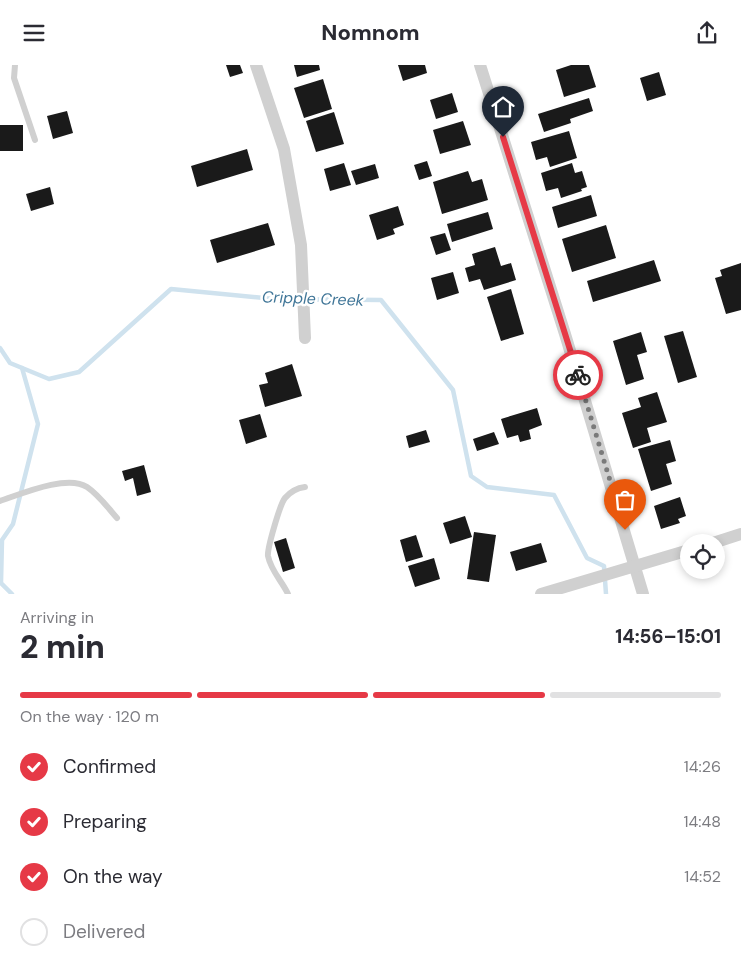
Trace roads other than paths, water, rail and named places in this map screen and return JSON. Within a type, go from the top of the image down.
[{"type":"street","points":[[256,65],[284,149],[301,245],[305,338]]},
{"type":"street","points":[[480,65],[566,334],[636,565],[643,594]]},
{"type":"street","points":[[725,539],[741,534]]},
{"type":"street","points":[[541,594],[680,553]]},
{"type":"lane","points":[[15,65],[14,77],[35,141]]},
{"type":"lane","points":[[0,501],[51,485],[72,483],[85,486],[117,518]]},
{"type":"lane","points":[[288,594],[272,569],[268,555],[271,536],[284,499],[296,489],[305,487]]},
{"type":"waterway","name":"Cripple Creek","points":[[0,348],[10,363],[49,379],[79,372],[171,289],[274,299],[381,300],[453,390],[471,476],[487,487],[554,495],[587,558],[604,566],[606,594]]},
{"type":"waterway","points":[[12,594],[1,583],[2,540],[13,524],[38,424],[22,368]]}]
